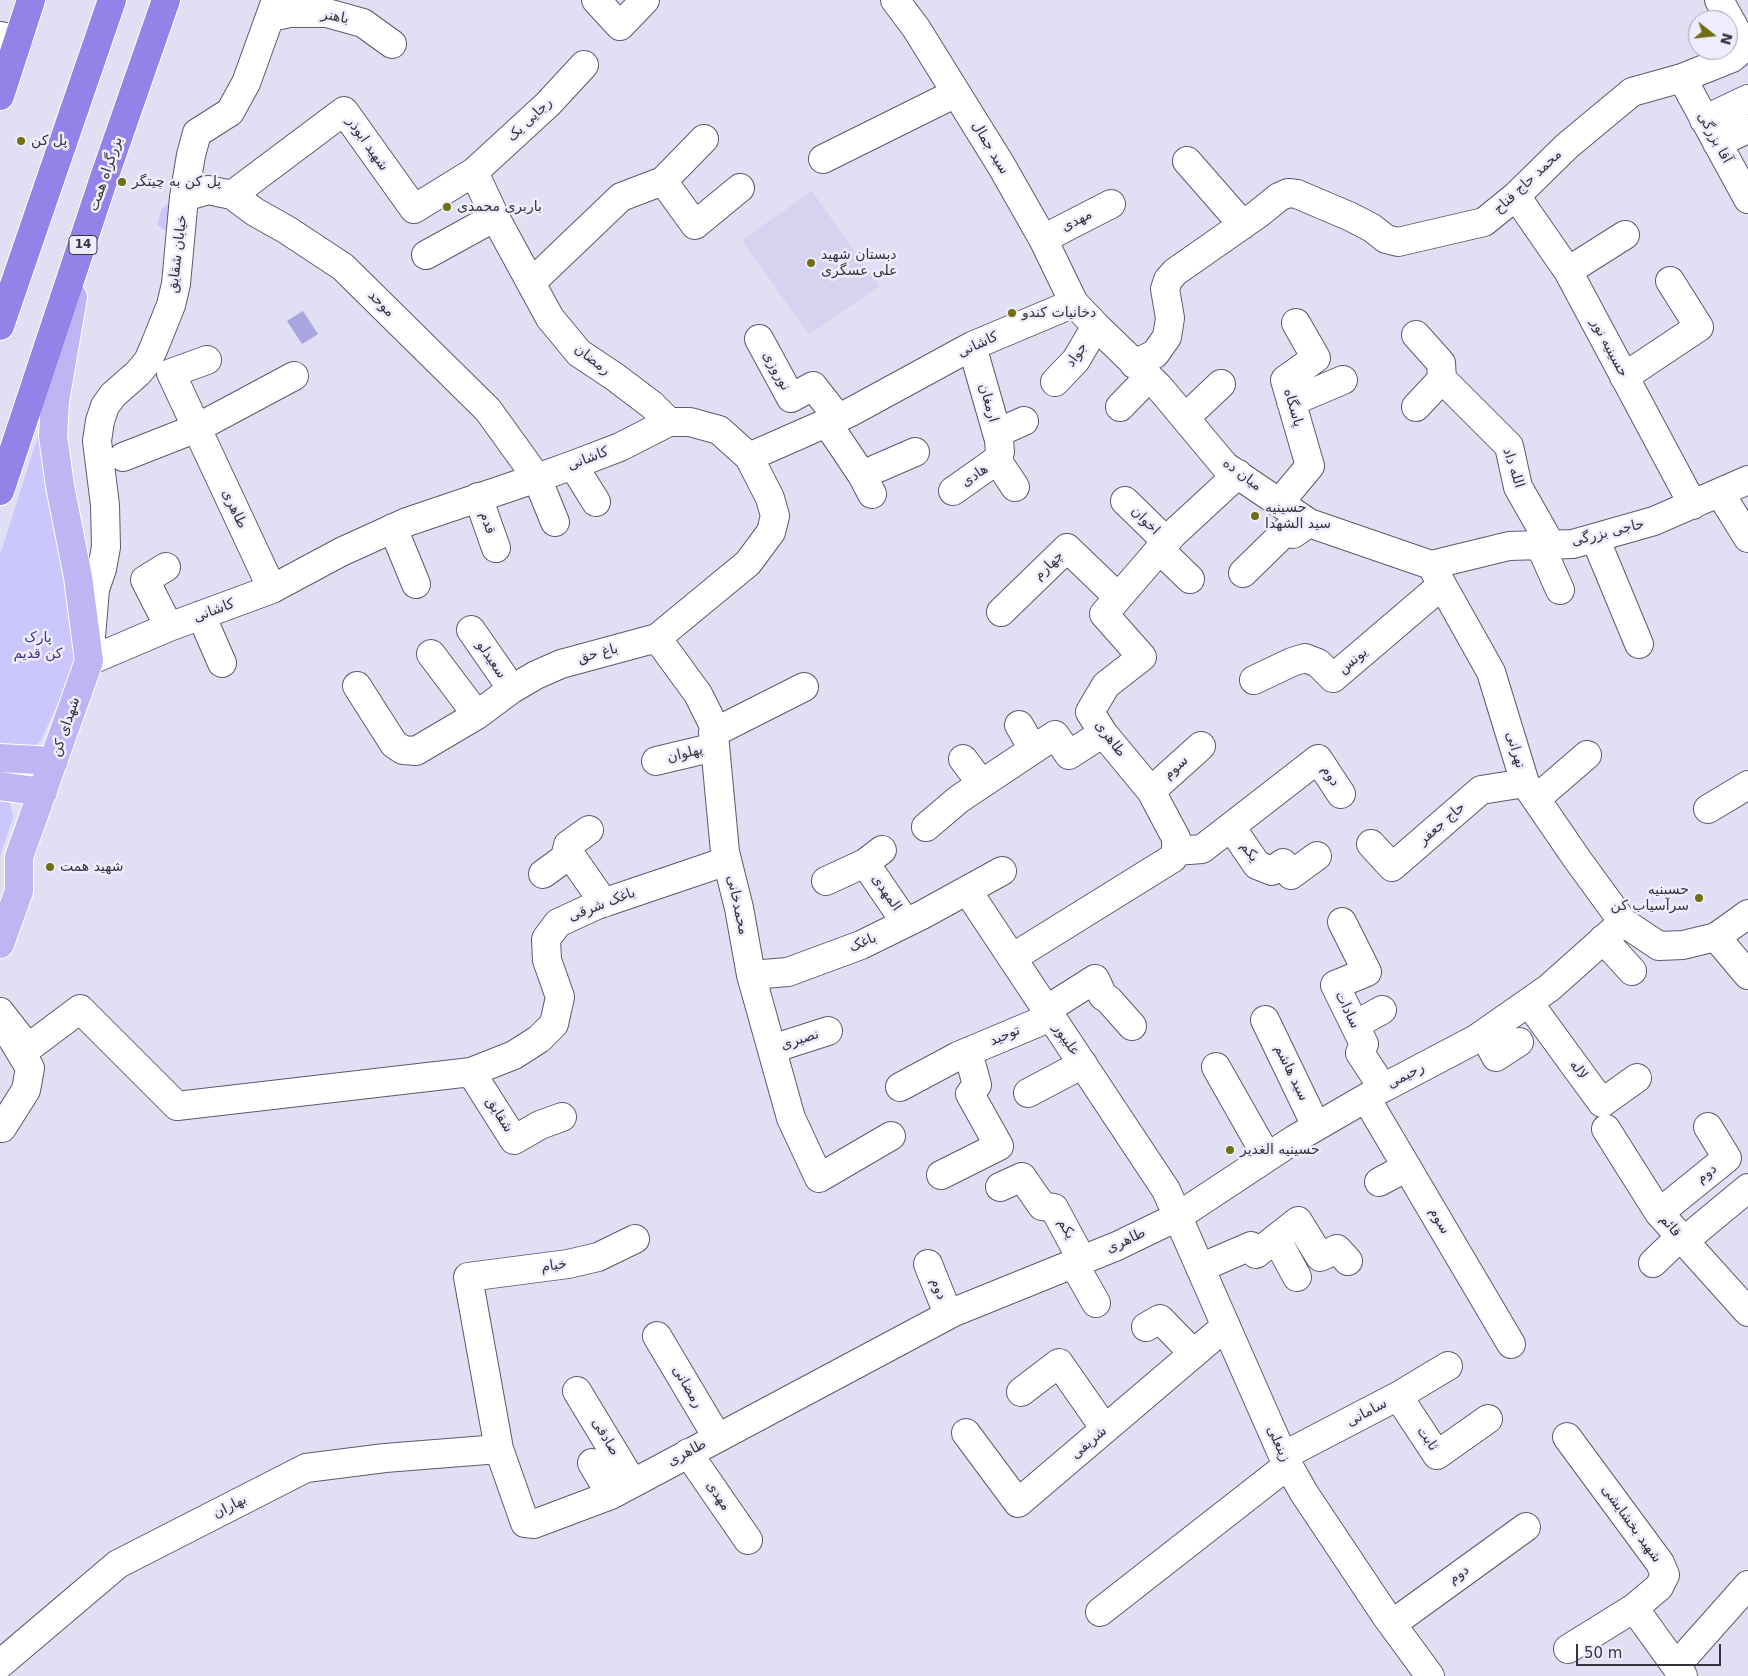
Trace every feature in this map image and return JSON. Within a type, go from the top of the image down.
[{"type":"highway","points":[[0,96],[9,38],[31,0]]},
{"type":"highway","points":[[0,326],[112,0]]},
{"type":"highway","name":"بزرگراه همت","points":[[0,491],[166,0]]},
{"type":"main road","points":[[82,248],[55,401],[53,436],[60,486],[78,577],[89,661]]},
{"type":"main road","name":"شهدای کن","points":[[10,866],[43,792],[89,661]]},
{"type":"main road","points":[[0,758],[54,761]]},
{"type":"main road","points":[[0,786],[43,792]]},
{"type":"main road","points":[[0,944],[19,891],[10,866]]},
{"type":"street","points":[[596,0],[620,26],[645,0]]},
{"type":"street","name":"سید جمال","points":[[895,0],[916,28],[1001,165],[1042,239],[1074,303]]},
{"type":"street","points":[[1720,0],[1743,30]]},
{"type":"street","name":"باهنر","points":[[274,8],[289,13],[327,13],[363,23],[392,44]]},
{"type":"street","name":"خیابان شقایق","points":[[89,661],[95,589],[102,569],[106,547],[105,505],[97,441],[100,421],[105,406],[138,373],[148,360],[171,305],[179,268],[184,198],[190,155],[197,133],[230,112],[246,83],[274,8]]},
{"type":"street","name":"محمد حاج فناح","points":[[1142,371],[1167,337],[1170,318],[1165,288],[1168,280],[1176,272],[1243,225],[1279,196],[1288,193],[1297,194],[1351,217],[1372,228],[1386,239],[1398,242],[1484,222],[1516,196],[1567,146],[1632,92],[1682,78],[1732,58],[1740,51],[1743,43],[1743,30]]},
{"type":"street","name":"رجایی یک","points":[[474,172],[548,104],[584,65]]},
{"type":"street","name":"آقا بزرگی","points":[[1682,78],[1748,199]]},
{"type":"street","points":[[824,158],[956,93]]},
{"type":"street","points":[[1710,131],[1748,99]]},
{"type":"street","name":"شهید ابوذر","points":[[232,195],[344,110],[414,209],[474,172]]},
{"type":"street","points":[[1710,131],[1748,129]]},
{"type":"street","points":[[474,172],[495,217],[531,283],[621,197],[663,180],[704,139]]},
{"type":"street","points":[[1187,161],[1243,225]]},
{"type":"street","points":[[663,180],[696,225],[740,188]]},
{"type":"street","name":"موحد","points":[[184,198],[208,190],[232,195],[343,267],[488,410],[537,478],[555,522]]},
{"type":"street","name":"حسینیه نور","points":[[1516,196],[1568,271],[1693,505]]},
{"type":"street","name":"مهدی","points":[[1042,239],[1111,204]]},
{"type":"street","points":[[426,255],[495,217]]},
{"type":"street","points":[[1568,271],[1625,235]]},
{"type":"street","points":[[1624,377],[1699,327],[1670,281]]},
{"type":"street","name":"رمضان","points":[[531,283],[550,318],[579,353],[652,405],[669,422]]},
{"type":"street","name":"کاشانی","points":[[89,661],[169,627],[272,589],[341,552],[406,522],[573,465],[620,447],[669,422],[690,422],[718,430],[749,457],[832,421],[972,346],[1074,303]]},
{"type":"street","name":"میان ده","points":[[1074,303],[1142,371],[1225,466],[1309,523],[1437,575]]},
{"type":"street","name":"پاسگاه","points":[[1279,503],[1310,466],[1285,380],[1316,358],[1296,323]]},
{"type":"street","name":"جواد","points":[[1055,382],[1076,360],[1096,326]]},
{"type":"street","points":[[1416,335],[1441,363],[1442,379],[1416,407]]},
{"type":"street","name":"نوروزی","points":[[759,339],[791,398],[813,386],[832,421]]},
{"type":"street","name":"ارمغان","points":[[972,346],[997,433],[1000,452],[997,460]]},
{"type":"street","name":"طاهری","points":[[207,360],[171,374],[272,589]]},
{"type":"street","points":[[1120,407],[1142,371]]},
{"type":"street","points":[[122,457],[197,428],[294,376]]},
{"type":"street","name":"الله داد","points":[[1442,379],[1509,446],[1518,487],[1545,545],[1560,590]]},
{"type":"street","points":[[1291,402],[1342,380]]},
{"type":"street","points":[[1185,418],[1222,384]]},
{"type":"street","points":[[832,421],[867,484],[914,452]]},
{"type":"street","points":[[997,433],[1024,421]]},
{"type":"street","name":"باغ حق","points":[[357,686],[394,744],[403,750],[416,751],[477,715],[512,689],[536,675],[561,664],[657,638],[748,563],[771,532],[775,516],[770,498],[749,457]]},
{"type":"street","points":[[997,460],[1015,487]]},
{"type":"street","name":"هادی","points":[[953,490],[997,460]]},
{"type":"street","points":[[573,465],[596,502]]},
{"type":"street","name":"طاهری","points":[[1176,851],[1176,838],[1151,791],[1103,733],[1090,712],[1106,685],[1142,656],[1104,614],[1163,545],[1238,474]]},
{"type":"street","name":"حاجی بزرگی","points":[[1437,575],[1509,546],[1573,544],[1654,521],[1748,480]]},
{"type":"street","points":[[1720,493],[1748,538]]},
{"type":"street","name":"قدم","points":[[478,497],[496,548]]},
{"type":"street","name":"اخوان","points":[[1125,500],[1190,579]]},
{"type":"street","points":[[1243,573],[1285,532],[1293,534],[1309,523]]},
{"type":"street","points":[[393,528],[416,584]]},
{"type":"street","points":[[1595,538],[1639,644]]},
{"type":"street","name":"چهارم","points":[[1001,612],[1067,548],[1118,597]]},
{"type":"street","points":[[166,567],[145,580],[169,627]]},
{"type":"street","name":"یونس","points":[[1254,680],[1305,658],[1318,663],[1333,678],[1437,575]]},
{"type":"street","name":"تهرانی","points":[[1437,575],[1491,672],[1531,791],[1577,858],[1613,931]]},
{"type":"street","points":[[201,615],[222,663]]},
{"type":"street","name":"سعیدلو","points":[[472,630],[512,689]]},
{"type":"street","name":"محمدخانی","points":[[657,638],[698,694],[712,724],[727,861],[751,975],[791,1118],[819,1178],[891,1136]]},
{"type":"street","points":[[431,654],[477,715]]},
{"type":"street","name":"پهلوان","points":[[656,761],[714,740],[804,688]]},
{"type":"street","points":[[1019,725],[1033,749]]},
{"type":"street","points":[[926,828],[959,799],[1055,735],[1068,755],[1103,733]]},
{"type":"street","name":"سوم","points":[[1151,791],[1201,746]]},
{"type":"street","points":[[1531,791],[1587,755]]},
{"type":"street","points":[[963,759],[982,783]]},
{"type":"street","name":"دوم","points":[[1231,827],[1318,759],[1341,794]]},
{"type":"street","points":[[1708,809],[1748,786]]},
{"type":"street","name":"حاج جعفر","points":[[1371,844],[1392,867],[1481,790],[1531,791]]},
{"type":"street","points":[[1012,958],[1173,858],[1176,851],[1202,849],[1231,827]]},
{"type":"street","name":"یکم","points":[[1231,827],[1257,865],[1272,871],[1283,863],[1291,875],[1317,856]]},
{"type":"street","points":[[543,874],[565,858],[568,845],[589,830]]},
{"type":"street","points":[[567,850],[604,903]]},
{"type":"street","name":"المهدی","points":[[826,880],[874,857],[906,923]]},
{"type":"street","name":"باغک شرقی","points":[[0,1012],[28,1048],[80,1009],[177,1106],[471,1072],[514,1055],[539,1039],[554,1024],[560,997],[547,960],[546,939],[558,923],[604,903],[727,861]]},
{"type":"street","name":"باغک","points":[[751,975],[788,972],[861,945],[1002,871]]},
{"type":"street","name":"علیپور","points":[[967,890],[1166,1190]]},
{"type":"street","points":[[1613,931],[1659,946],[1684,945],[1716,937],[1748,914]]},
{"type":"street","name":"سادات","points":[[1342,922],[1367,972],[1335,985],[1364,1044],[1360,1053],[1374,1093]]},
{"type":"street","points":[[1613,931],[1632,971]]},
{"type":"street","name":"رحیمی","points":[[1178,1217],[1316,1126],[1484,1034],[1550,988],[1613,931]]},
{"type":"street","points":[[1716,937],[1748,975]]},
{"type":"street","name":"توحید","points":[[900,1086],[1049,1014],[1095,979],[1103,996],[1109,1000],[1132,1026]]},
{"type":"street","name":"لاله","points":[[1529,1003],[1602,1103],[1637,1078]]},
{"type":"street","points":[[1354,1025],[1382,1010]]},
{"type":"street","points":[[0,1019],[30,1068],[26,1090],[2,1128],[0,1126]]},
{"type":"street","name":"سید هاشم","points":[[1265,1020],[1316,1126]]},
{"type":"street","name":"نصیری","points":[[772,1049],[828,1031]]},
{"type":"street","points":[[1484,1034],[1496,1057],[1519,1042]]},
{"type":"street","points":[[941,1175],[999,1146],[970,1094],[977,1085],[963,1054]]},
{"type":"street","points":[[1028,1092],[1082,1064]]},
{"type":"street","points":[[1216,1067],[1267,1157]]},
{"type":"street","name":"شقایق","points":[[471,1072],[514,1140],[540,1125],[562,1117]]},
{"type":"street","name":"سوم","points":[[1374,1093],[1407,1167],[1512,1344]]},
{"type":"street","name":"دوم","points":[[1659,1213],[1727,1158],[1708,1127]]},
{"type":"street","name":"قائم","points":[[1606,1129],[1659,1213],[1748,1312]]},
{"type":"street","points":[[1379,1182],[1407,1167]]},
{"type":"street","name":"یکم","points":[[1000,1187],[1022,1177],[1042,1206],[1054,1208],[1078,1262]]},
{"type":"street","points":[[1653,1263],[1748,1188]]},
{"type":"street","name":"زینعلی","points":[[1166,1190],[1286,1461],[1304,1493],[1392,1624],[1430,1676]]},
{"type":"street","name":"طاهری","points":[[468,1277],[499,1449],[525,1523],[534,1524],[622,1489],[948,1314],[1078,1262],[1178,1217]]},
{"type":"street","points":[[1200,1268],[1251,1246],[1256,1254],[1298,1221],[1320,1257],[1336,1249],[1348,1261]]},
{"type":"street","points":[[1276,1238],[1297,1277]]},
{"type":"street","name":"خیام","points":[[468,1277],[568,1264],[598,1257],[634,1239]]},
{"type":"street","points":[[1078,1262],[1096,1303]]},
{"type":"street","name":"دوم","points":[[928,1264],[948,1314]]},
{"type":"street","points":[[1146,1327],[1160,1319],[1193,1353]]},
{"type":"street","name":"شریفی","points":[[966,1433],[1018,1503],[1226,1326]]},
{"type":"street","name":"رمضانی","points":[[657,1336],[717,1437]]},
{"type":"street","points":[[1021,1392],[1059,1363],[1105,1429]]},
{"type":"street","name":"سامانی","points":[[1100,1612],[1286,1461],[1448,1366]]},
{"type":"street","name":"صادقی","points":[[577,1391],[622,1489]]},
{"type":"street","name":"ثابت","points":[[1398,1396],[1437,1456],[1488,1419]]},
{"type":"street","name":"شهید بخشایشی","points":[[1567,1437],[1660,1563],[1665,1575],[1660,1587],[1634,1608],[1568,1649]]},
{"type":"street","name":"بهاران","points":[[0,1664],[118,1564],[306,1468],[385,1458],[499,1449]]},
{"type":"street","name":"مهدی","points":[[688,1453],[748,1540]]},
{"type":"street","points":[[592,1463],[622,1489]]},
{"type":"street","name":"دوم","points":[[1392,1624],[1526,1526]]},
{"type":"street","points":[[1634,1608],[1679,1671],[1748,1585]]},
{"type":"shaded area","name":"دبستان شهید علی عسگری","points":[[812,191],[879,286],[809,335],[742,240]]},
{"type":"shaded area","points":[[303,311],[318,334],[302,344],[287,321]]},
{"type":"green space","points":[[171,201],[176,231],[163,229],[157,224],[162,209]]},
{"type":"green space","name":"پارک کن قدیم","points":[[48,405],[77,652],[63,693],[41,740],[35,747],[0,750],[0,555]]},
{"type":"green space","points":[[0,795],[10,803],[13,817],[0,856]]},
{"type":"place","name":"پل کن","points":[[21,141]]},
{"type":"place","name":"پل کن به چیتگر","points":[[122,182]]},
{"type":"place","name":"باربری محمدی","points":[[447,207]]},
{"type":"place","name":"دبستان شهید علی عسگری","points":[[811,263]]},
{"type":"place","name":"دخانیات کندو","points":[[1012,313]]},
{"type":"place","name":"حسینیه سید الشهدا","points":[[1255,516]]},
{"type":"place","name":"شهید همت","points":[[50,867]]},
{"type":"place","name":"حسینیه سرآسیاب کن","points":[[1699,898]]},
{"type":"place","name":"حسینیه الغدیر","points":[[1230,1150]]}]
